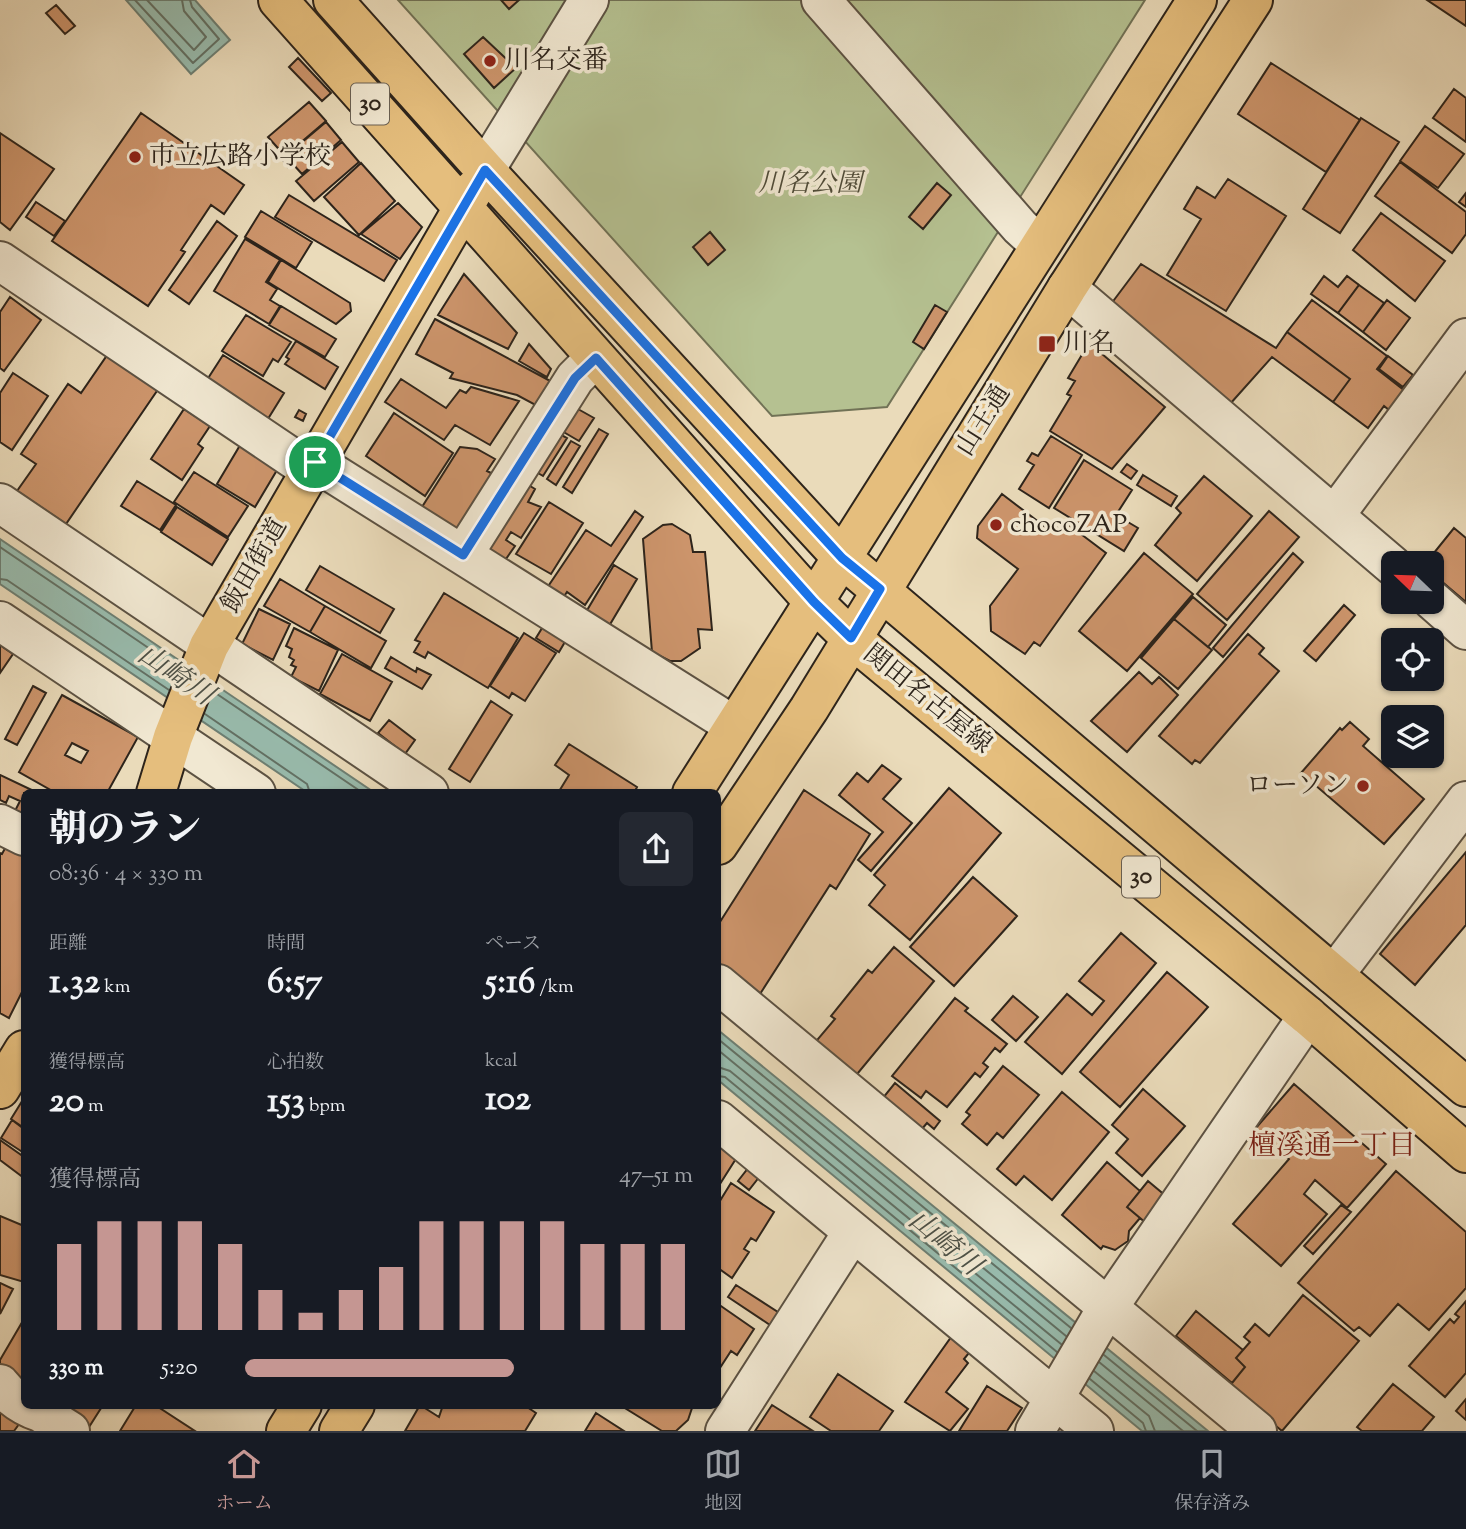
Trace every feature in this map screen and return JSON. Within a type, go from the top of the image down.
[{"type":"main road","name":"関田名古屋線","points":[[278,0],[814,602],[851,638],[1308,1016],[1466,1153]]},
{"type":"main road","name":"関田名古屋線","points":[[333,0],[485,170],[842,558],[1466,1087]]},
{"type":"main road","name":"山王通","points":[[694,789],[1197,0]]},
{"type":"main road","name":"山王通","points":[[721,840],[808,709],[1067,288],[1253,0]]},
{"type":"main road","name":"飯田街道","points":[[157,789],[175,731],[208,650],[485,170]]},
{"type":"main road","points":[[0,1089],[21,1055]]},
{"type":"main road","points":[[286,1431],[300,1409]]},
{"type":"main road","points":[[339,1431],[353,1409]]},
{"type":"street","points":[[485,170],[589,0]]},
{"type":"street","points":[[821,0],[1020,227],[1040,245]]},
{"type":"street","points":[[0,261],[313,466],[463,555],[733,725]]},
{"type":"street","points":[[1067,288],[1381,555]]},
{"type":"street","points":[[1335,515],[1466,338]]},
{"type":"street","points":[[463,555],[575,378],[596,358]]},
{"type":"street","points":[[0,503],[208,650],[423,789]]},
{"type":"street","points":[[1444,611],[1466,630]]},
{"type":"street","points":[[0,621],[175,731],[251,789]]},
{"type":"street","points":[[1334,975],[1466,801]]},
{"type":"street","points":[[0,824],[21,834]]},
{"type":"street","points":[[721,987],[1105,1313],[1257,1431]]},
{"type":"street","points":[[1035,1431],[1105,1313],[1308,1016]]},
{"type":"street","points":[[721,1122],[852,1233],[1094,1431]]},
{"type":"street","points":[[725,1431],[852,1233]]},
{"type":"street","points":[[0,1384],[21,1401]]},
{"type":"street","points":[[32,1409],[51,1416]]},
{"type":"green space","name":"川名公園","points":[[398,0],[1145,0],[887,407],[772,416]]},
{"type":"water","points":[[126,0],[195,0],[230,40],[191,74]]},
{"type":"water","name":"山崎川","points":[[0,539],[369,789],[302,789],[0,584]]},
{"type":"water","name":"山崎川","points":[[721,1032],[1208,1431],[1142,1431],[721,1082]]},
{"type":"building","points":[[501,0],[519,0],[509,9]]},
{"type":"building","points":[[1427,0],[1466,0],[1466,26]]},
{"type":"building","points":[[56,5],[75,26],[65,34],[46,13]]},
{"type":"building","name":"川名交番","points":[[483,37],[516,68],[494,88],[464,54]]},
{"type":"building","points":[[298,58],[331,93],[322,101],[289,67]]},
{"type":"building","points":[[1271,63],[1360,120],[1326,172],[1238,114]]},
{"type":"building","points":[[1454,89],[1466,98],[1466,142],[1433,118]]},
{"type":"building","points":[[309,102],[326,121],[285,156],[268,137]]},
{"type":"building","points":[[141,113],[244,185],[224,214],[211,205],[181,250],[185,252],[148,306],[52,241]]},
{"type":"building","points":[[1361,118],[1399,142],[1340,233],[1303,209]]},
{"type":"building","points":[[326,122],[341,140],[302,174],[292,163],[288,167],[282,159]]},
{"type":"building","points":[[1425,126],[1464,154],[1438,188],[1400,161]]},
{"type":"building","points":[[0,133],[54,169],[10,230],[0,222]]},
{"type":"building","points":[[342,142],[359,162],[314,201],[296,181]]},
{"type":"building","points":[[1400,162],[1466,212],[1466,234],[1452,253],[1375,196]]},
{"type":"building","points":[[361,163],[395,201],[359,235],[324,197]]},
{"type":"building","points":[[1228,179],[1286,216],[1226,311],[1167,275],[1201,219],[1184,209],[1197,187],[1215,198]]},
{"type":"building","points":[[937,183],[951,195],[923,229],[909,217]]},
{"type":"building","points":[[1466,193],[1466,207],[1459,202]]},
{"type":"building","points":[[289,195],[397,260],[384,281],[275,217]]},
{"type":"building","points":[[36,202],[65,221],[54,236],[26,217]]},
{"type":"building","points":[[398,203],[422,227],[400,259],[361,234]]},
{"type":"building","points":[[261,211],[312,242],[296,268],[245,237]]},
{"type":"building","points":[[1381,213],[1445,261],[1415,301],[1353,250]]},
{"type":"building","points":[[217,221],[237,236],[189,304],[169,290]]},
{"type":"building","points":[[710,232],[725,250],[708,265],[693,247]]},
{"type":"building","points":[[245,239],[280,260],[266,282],[277,289],[270,300],[280,306],[269,324],[214,291]]},
{"type":"building","points":[[281,260],[350,303],[351,311],[336,324],[268,282]]},
{"type":"building","points":[[1141,264],[1276,348],[1287,332],[1350,379],[1333,402],[1272,357],[1230,404],[1111,304]]},
{"type":"building","points":[[464,274],[517,333],[508,349],[438,315]]},
{"type":"building","points":[[1324,276],[1338,287],[1347,276],[1359,285],[1338,313],[1311,294]]},
{"type":"building","points":[[1359,285],[1384,303],[1363,332],[1338,313]]},
{"type":"building","points":[[10,297],[41,320],[4,371],[0,368],[0,312]]},
{"type":"building","points":[[1312,300],[1387,356],[1377,369],[1405,391],[1389,410],[1384,406],[1368,428],[1333,402],[1350,379],[1287,332]]},
{"type":"building","points":[[1387,300],[1410,318],[1386,350],[1363,332]]},
{"type":"building","points":[[935,305],[947,312],[924,349],[913,342]]},
{"type":"building","points":[[281,306],[336,339],[325,357],[269,325]]},
{"type":"building","points":[[246,315],[291,342],[278,362],[273,359],[263,376],[222,351]]},
{"type":"building","points":[[435,319],[554,383],[541,408],[517,395],[450,378],[453,373],[416,354]]},
{"type":"building","points":[[296,341],[338,367],[325,389],[285,364],[289,359],[286,357]]},
{"type":"building","points":[[1089,343],[1165,407],[1112,469],[1050,431],[1071,396],[1067,394],[1075,381],[1068,378]]},
{"type":"building","points":[[529,344],[551,369],[547,377],[519,361]]},
{"type":"building","points":[[110,351],[161,385],[66,524],[17,491],[36,464],[21,454],[68,384],[81,393]]},
{"type":"building","points":[[223,355],[284,393],[266,422],[205,383]]},
{"type":"building","points":[[1388,356],[1413,375],[1403,387],[1379,369]]},
{"type":"building","points":[[13,373],[48,396],[12,450],[0,442],[0,393]]},
{"type":"building","points":[[401,379],[446,408],[460,390],[466,393],[471,387],[519,401],[490,445],[455,425],[444,440],[385,402]]},
{"type":"building","points":[[569,404],[594,418],[579,441],[555,427]]},
{"type":"building","points":[[184,409],[210,426],[198,444],[203,448],[182,480],[151,459]]},
{"type":"building","points":[[299,410],[306,414],[303,421],[295,417]]},
{"type":"building","points":[[394,413],[453,453],[425,496],[366,456]]},
{"type":"building","points":[[599,429],[608,434],[572,493],[563,487]]},
{"type":"building","points":[[556,432],[567,438],[543,476],[533,470]]},
{"type":"building","points":[[1051,436],[1082,455],[1049,508],[1019,489],[1034,465],[1027,461],[1032,453],[1038,456]]},
{"type":"building","points":[[571,441],[580,446],[556,485],[547,479]]},
{"type":"building","points":[[242,442],[280,465],[255,507],[217,484]]},
{"type":"building","points":[[460,447],[477,449],[495,459],[487,471],[493,474],[459,531],[422,507]]},
{"type":"building","points":[[1084,460],[1132,490],[1116,515],[1138,528],[1124,551],[1054,508]]},
{"type":"building","points":[[1127,464],[1137,471],[1131,479],[1121,472]]},
{"type":"building","points":[[194,472],[248,506],[228,537],[174,502]]},
{"type":"building","points":[[1143,475],[1177,496],[1171,506],[1137,485]]},
{"type":"building","points":[[1204,476],[1252,516],[1197,581],[1155,545],[1181,513],[1176,508]]},
{"type":"building","points":[[137,481],[176,505],[160,530],[121,506]]},
{"type":"building","points":[[522,481],[535,489],[528,502],[541,507],[521,538],[511,532],[506,540],[515,546],[501,566],[479,547]]},
{"type":"building","points":[[1002,494],[1048,529],[1052,524],[1059,529],[1065,522],[1106,553],[1040,646],[1034,642],[1025,654],[991,631],[990,606],[1018,569],[977,538],[978,526]]},
{"type":"building","points":[[549,502],[583,523],[551,574],[516,554]]},
{"type":"building","points":[[177,507],[228,539],[212,565],[161,532]]},
{"type":"building","points":[[635,511],[643,517],[585,605],[567,592],[563,598],[547,588],[586,530],[611,546]]},
{"type":"building","points":[[1269,511],[1299,537],[1227,620],[1197,594]]},
{"type":"building","points":[[672,524],[690,535],[693,552],[705,552],[712,630],[698,629],[700,648],[681,661],[670,661],[652,652],[643,539],[663,525]]},
{"type":"building","points":[[1454,528],[1466,538],[1466,602],[1444,583],[1444,551],[1435,551]]},
{"type":"building","points":[[1144,553],[1193,594],[1127,671],[1079,631]]},
{"type":"building","points":[[1293,553],[1303,562],[1223,657],[1213,648]]},
{"type":"building","points":[[614,565],[637,579],[609,626],[586,612]]},
{"type":"building","points":[[320,566],[394,609],[380,633],[306,590]]},
{"type":"building","points":[[280,579],[325,606],[310,632],[264,606]]},
{"type":"building","points":[[444,593],[518,638],[488,688],[428,652],[425,658],[414,652],[420,642],[415,640]]},
{"type":"building","points":[[1193,597],[1226,625],[1208,647],[1174,619]]},
{"type":"building","points":[[1344,605],[1355,615],[1316,661],[1304,651]]},
{"type":"building","points":[[325,606],[386,641],[371,668],[310,632]]},
{"type":"building","points":[[259,609],[290,624],[273,660],[242,644]]},
{"type":"building","points":[[1174,619],[1212,650],[1178,689],[1141,658]]},
{"type":"building","points":[[547,620],[569,635],[559,652],[536,638]]},
{"type":"building","points":[[294,628],[338,650],[319,691],[291,677],[296,667],[291,665],[294,660],[289,657],[292,649],[286,646]]},
{"type":"building","points":[[524,633],[556,653],[525,701],[512,693],[509,698],[490,686]]},
{"type":"building","points":[[1248,634],[1264,648],[1259,654],[1279,671],[1200,763],[1195,760],[1192,764],[1159,736]]},
{"type":"building","points":[[0,645],[13,654],[0,673]]},
{"type":"building","points":[[342,654],[392,682],[370,721],[320,694]]},
{"type":"building","points":[[391,657],[416,672],[417,668],[431,675],[422,689],[385,668]]},
{"type":"building","points":[[1139,672],[1152,684],[1159,677],[1178,695],[1127,752],[1091,721]]},
{"type":"building","points":[[33,686],[46,693],[17,745],[5,739]]},
{"type":"building","points":[[62,695],[138,737],[109,789],[49,789],[19,772]],"holes":[[[72,743],[88,751],[81,763],[65,755]]]},
{"type":"building","points":[[491,701],[512,715],[470,782],[449,769]]},
{"type":"building","points":[[389,720],[415,740],[405,754],[378,733]]},
{"type":"building","name":"ローソン","points":[[1350,722],[1369,739],[1363,746],[1381,762],[1381,768],[1388,768],[1424,799],[1384,844],[1301,773],[1340,728],[1342,730]]},
{"type":"building","points":[[569,744],[637,787],[560,789],[569,775],[555,765]]},
{"type":"building","points":[[882,765],[901,779],[883,799],[912,823],[871,871],[858,860],[883,832],[839,795],[857,773],[868,782]]},
{"type":"building","points":[[0,775],[30,789],[21,789],[21,824],[11,819],[20,801],[9,796],[6,803],[0,800]]},
{"type":"building","points":[[949,788],[1001,833],[910,940],[869,905],[885,885],[874,875]]},
{"type":"building","points":[[804,790],[870,834],[836,889],[830,885],[760,994],[721,969],[721,920]]},
{"type":"building","points":[[9,841],[21,845],[21,994],[9,1018],[0,1013],[0,853],[2,854]]},
{"type":"building","points":[[1466,852],[1466,925],[1415,985],[1380,954]]},
{"type":"building","points":[[973,877],[1017,916],[954,986],[910,947]]},
{"type":"building","points":[[1121,933],[1156,963],[1062,1074],[1025,1042],[1067,994],[1092,1015],[1104,1001],[1079,981]]},
{"type":"building","points":[[894,947],[934,981],[853,1079],[812,1046],[835,1019],[831,1016],[868,970],[872,973]]},
{"type":"building","points":[[1167,972],[1208,1007],[1120,1107],[1080,1072]]},
{"type":"building","points":[[1013,996],[1038,1017],[1016,1041],[992,1020]]},
{"type":"building","points":[[955,998],[968,1008],[965,1011],[1007,1044],[1000,1052],[995,1048],[983,1063],[988,1067],[980,1077],[975,1073],[947,1107],[926,1091],[921,1098],[892,1076]]},
{"type":"building","points":[[1003,1066],[1039,1095],[1003,1138],[997,1133],[987,1145],[962,1124],[970,1115],[966,1112]]},
{"type":"building","points":[[895,1083],[940,1121],[934,1129],[927,1123],[916,1136],[878,1104]]},
{"type":"building","points":[[1294,1084],[1386,1164],[1347,1208],[1315,1180],[1304,1194],[1327,1214],[1281,1266],[1233,1224],[1289,1159],[1255,1129]]},
{"type":"building","points":[[1143,1089],[1185,1126],[1142,1176],[1116,1153],[1128,1139],[1112,1125]]},
{"type":"building","points":[[1062,1092],[1109,1132],[1052,1200],[1024,1176],[1016,1185],[997,1169]]},
{"type":"building","points":[[21,1103],[21,1126],[11,1119]]},
{"type":"building","points":[[12,1120],[21,1127],[21,1151],[1,1138]]},
{"type":"building","points":[[721,1139],[739,1154],[721,1182]]},
{"type":"building","points":[[0,1140],[21,1155],[21,1176],[0,1160]]},
{"type":"building","points":[[1107,1162],[1140,1191],[1127,1207],[1140,1218],[1129,1231],[1128,1241],[1115,1250],[1103,1246],[1101,1249],[1062,1215]]},
{"type":"building","points":[[749,1167],[760,1176],[749,1190],[738,1181]]},
{"type":"building","points":[[1396,1171],[1466,1232],[1466,1288],[1429,1330],[1398,1304],[1370,1336],[1359,1327],[1354,1331],[1298,1283]]},
{"type":"building","points":[[1148,1181],[1167,1197],[1146,1223],[1127,1207]]},
{"type":"building","points":[[731,1183],[774,1212],[756,1241],[751,1238],[744,1249],[749,1252],[732,1278],[721,1270],[721,1199]]},
{"type":"building","points":[[1341,1205],[1351,1212],[1313,1254],[1304,1246]]},
{"type":"building","points":[[0,1216],[21,1225],[21,1281],[0,1275]]},
{"type":"building","points":[[0,1283],[13,1289],[0,1314]]},
{"type":"building","points":[[736,1285],[781,1314],[773,1327],[728,1297]]},
{"type":"building","points":[[1303,1295],[1359,1341],[1282,1431],[1229,1387],[1245,1367],[1236,1358],[1250,1342],[1244,1337],[1255,1324],[1269,1336]]},
{"type":"building","points":[[1466,1301],[1466,1373],[1445,1397],[1409,1366],[1450,1319],[1454,1323],[1459,1317],[1455,1314]]},
{"type":"building","points":[[721,1306],[754,1329],[737,1355],[731,1351],[721,1366]]},
{"type":"building","points":[[1196,1311],[1243,1350],[1236,1358],[1245,1367],[1232,1383],[1176,1336]]},
{"type":"building","points":[[21,1324],[21,1386],[0,1374],[0,1360]]},
{"type":"building","points":[[954,1333],[973,1348],[964,1359],[968,1363],[946,1392],[968,1409],[950,1431],[905,1402]]},
{"type":"building","points":[[838,1374],[893,1411],[879,1431],[831,1431],[810,1417]]},
{"type":"building","points":[[1393,1384],[1434,1417],[1422,1431],[1362,1431],[1357,1427]]},
{"type":"building","points":[[987,1386],[1022,1408],[1007,1431],[959,1431]]},
{"type":"building","points":[[1466,1399],[1466,1420],[1456,1411]]},
{"type":"building","points":[[0,1405],[22,1420],[14,1431],[0,1431]]},
{"type":"building","points":[[772,1405],[813,1431],[755,1431]]},
{"type":"building","points":[[65,1409],[100,1409],[89,1427],[64,1411]]},
{"type":"building","points":[[134,1409],[161,1409],[195,1431],[120,1431]]},
{"type":"building","points":[[418,1409],[426,1409],[439,1417],[442,1409],[530,1409],[536,1413],[525,1431],[405,1431]]},
{"type":"building","points":[[626,1409],[692,1409],[688,1420],[676,1431],[662,1431]]},
{"type":"building","points":[[596,1413],[624,1431],[585,1431]]},
{"type":"place","name":"川名交番","points":[[490,61]]},
{"type":"place","name":"市立広路小学校","points":[[135,157]]},
{"type":"place","name":"川名","points":[[1047,344]]},
{"type":"place","name":"chocoZAP","points":[[996,525]]},
{"type":"place","name":"ローソン","points":[[1363,786]]},
{"type":"district","name":"檀溪通一丁目","points":[[1332,1147]]},
{"type":"route","points":[[485,170],[842,558],[880,589],[851,638],[814,602],[596,358],[575,378],[463,555],[315,462],[485,170]]}]
